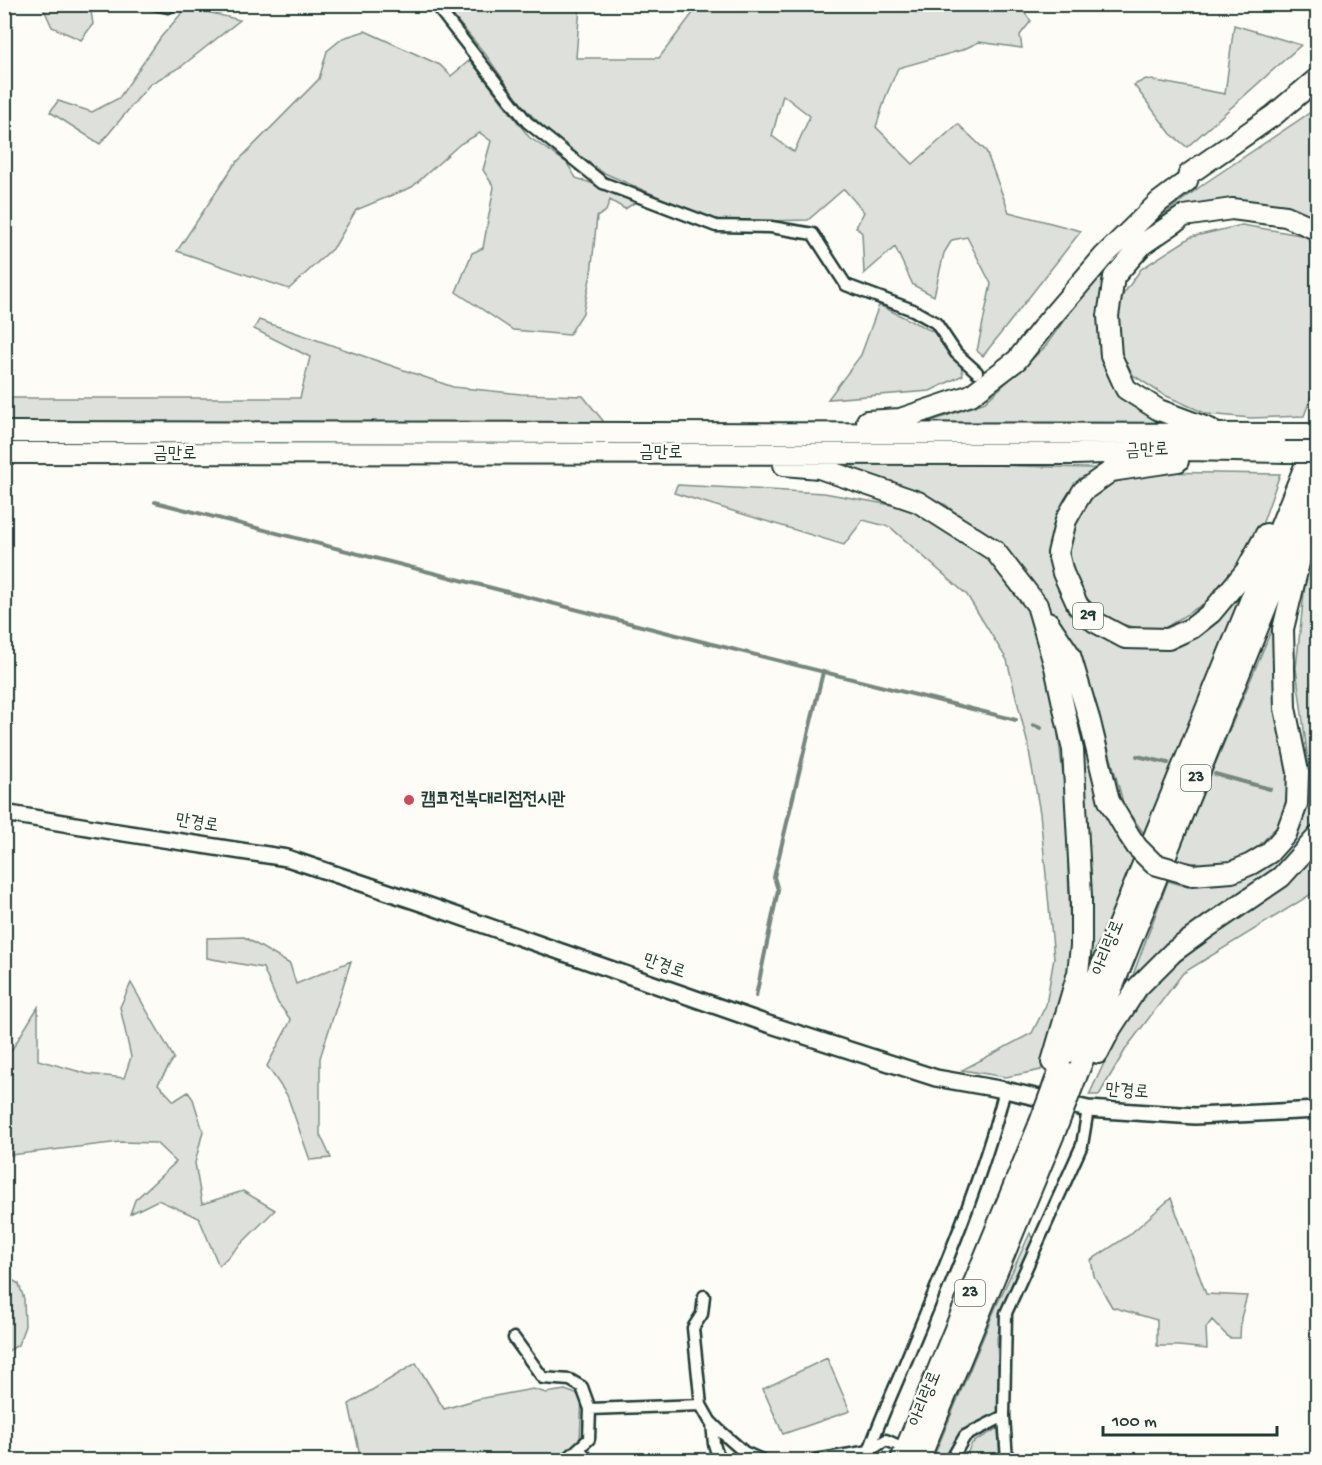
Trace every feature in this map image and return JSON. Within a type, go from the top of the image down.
[{"type":"highway","points":[[1187,181],[1189,174],[1274,115],[1317,78]]},
{"type":"highway","points":[[812,433],[813,424],[900,419],[971,394],[1017,360],[1047,321],[1103,257],[1159,202],[1187,181],[1194,180],[1283,120],[1317,94]]},
{"type":"highway","points":[[1224,434],[1159,410],[1126,389],[1111,356],[1108,316],[1114,277],[1143,244],[1184,216],[1232,209],[1286,216],[1317,230]]},
{"type":"highway","name":"금만로","points":[[4,432],[1317,435]]},
{"type":"highway","name":"아리랑로","points":[[919,1461],[1068,1072],[1292,520],[1317,435]]},
{"type":"highway","name":"금만로","points":[[4,453],[1064,454],[1188,450],[1317,452]]},
{"type":"highway","name":"29","points":[[1188,450],[1185,460],[1111,471],[1083,492],[1066,519],[1058,553],[1063,573],[1077,606],[1095,622],[1125,638],[1168,639],[1192,628],[1211,613],[1246,571],[1270,526],[1292,520]]},
{"type":"highway","points":[[733,453],[735,461],[819,468],[918,502],[995,551],[1037,605],[1070,655],[1090,722],[1109,801],[1129,835],[1154,864],[1192,875],[1232,872],[1269,853],[1286,834],[1297,804],[1298,772],[1285,708],[1283,629],[1308,528],[1292,520]]},
{"type":"highway","name":"아리랑로","points":[[1292,520],[1317,478]]},
{"type":"highway","points":[[1037,605],[1055,666],[1073,750],[1081,896],[1082,946],[1078,973],[1052,1062],[1068,1072],[1089,1070],[1111,1028],[1137,988],[1173,952],[1281,877],[1317,836]]},
{"type":"highway","name":"아리랑로","points":[[898,1452],[1047,1127]]},
{"type":"street","points":[[154,4],[168,7],[173,4]]},
{"type":"street","points":[[435,4],[527,122],[603,183],[716,226],[771,227],[813,234],[846,285],[913,310],[936,323],[956,353],[977,372]]},
{"type":"street","name":"만경로","points":[[4,813],[287,858],[765,1023],[936,1078],[1005,1090],[1088,1109],[1195,1116],[1317,1110]]},
{"type":"street","points":[[868,1456],[974,1189],[1005,1090]]},
{"type":"street","points":[[1007,1461],[1004,1416],[1006,1313],[1082,1145],[1088,1109]]},
{"type":"street","points":[[704,1296],[702,1314],[693,1328],[701,1405],[720,1431],[744,1452],[762,1461]]},
{"type":"street","points":[[514,1338],[543,1378],[570,1380],[582,1388],[590,1409],[589,1438],[566,1461]]},
{"type":"street","points":[[590,1409],[701,1405]]},
{"type":"street","points":[[951,1461],[965,1436],[1004,1416]]},
{"type":"street","points":[[712,1423],[714,1444],[719,1461]]},
{"type":"street","points":[[816,1461],[868,1456],[886,1440],[898,1452]]},
{"type":"street","points":[[579,1448],[588,1461]]},
{"type":"shaded area","points":[[42,5],[90,5],[93,24],[81,40],[52,27]]},
{"type":"shaded area","points":[[444,5],[580,5],[576,58],[659,58],[693,13],[696,5],[1018,5],[1031,21],[1020,35],[1022,48],[979,42],[962,50],[898,68],[876,127],[913,164],[958,124],[986,151],[1009,212],[1081,231],[983,356],[977,351],[991,284],[967,237],[952,240],[944,253],[934,296],[913,285],[895,247],[864,274],[862,233],[856,227],[864,212],[844,189],[808,220],[726,222],[709,219],[602,172],[552,135],[521,105],[486,55]],"holes":[[[783,95],[810,116],[794,152],[772,136]]]},
{"type":"shaded area","points":[[187,7],[240,20],[182,66],[150,84],[100,144],[50,112],[58,101],[92,112],[119,98],[161,37]]},
{"type":"shaded area","points":[[1234,25],[1301,45],[1187,147],[1171,134],[1134,85],[1146,79],[1225,94]]},
{"type":"shaded area","points":[[365,31],[440,65],[451,76],[470,60],[529,137],[567,163],[576,178],[639,200],[625,209],[610,200],[606,211],[597,217],[591,274],[583,313],[569,335],[513,330],[456,292],[472,253],[483,248],[494,187],[483,170],[491,141],[480,133],[460,144],[412,187],[356,210],[335,246],[289,289],[177,251],[234,165],[319,79],[327,51],[343,38]]},
{"type":"shaded area","points":[[1317,108],[1317,225],[1296,209],[1211,204],[1172,216],[1102,294],[1118,386],[1183,427],[924,424],[985,402],[1044,348],[1081,297],[1138,234],[1205,183]]},
{"type":"shaded area","points":[[1242,225],[1306,236],[1317,251],[1317,381],[1304,416],[1251,418],[1207,414],[1162,394],[1133,375],[1117,344],[1120,299],[1141,269],[1191,237]]},
{"type":"shaded area","points":[[879,305],[936,333],[961,366],[963,375],[930,391],[828,399],[861,355]]},
{"type":"shaded area","points":[[259,320],[453,387],[521,394],[583,396],[604,422],[5,423],[4,398],[300,398],[310,357],[254,329]]},
{"type":"shaded area","points":[[850,461],[1124,469],[1080,478],[1060,515],[1051,555],[1094,630],[1138,649],[1197,636],[1247,588],[1145,835],[1124,806],[1103,729],[1070,642],[1011,559],[946,505],[856,470]]},
{"type":"shaded area","points":[[1152,472],[1280,474],[1258,536],[1216,596],[1157,633],[1106,620],[1073,582],[1068,538],[1082,505],[1105,485]]},
{"type":"shaded area","points":[[677,485],[824,493],[919,510],[987,557],[1029,609],[1052,684],[1066,800],[1071,963],[1041,1070],[1006,1077],[962,1070],[1032,1033],[1046,1005],[1054,958],[1040,813],[1028,745],[1007,660],[967,595],[890,527],[863,520],[844,545],[674,493]]},
{"type":"shaded area","points":[[1317,544],[1317,820],[1287,861],[1237,896],[1130,983],[1168,881],[1185,886],[1235,881],[1266,863],[1309,768],[1296,668],[1306,574]]},
{"type":"shaded area","points":[[1284,600],[1276,691],[1288,784],[1283,820],[1253,852],[1218,867],[1175,860]]},
{"type":"shaded area","points":[[1075,670],[1107,818],[1135,860],[1086,982],[1091,870],[1072,709]]},
{"type":"shaded area","points":[[1317,849],[1317,886],[1310,895],[1183,973],[1127,1047],[1099,1095],[1089,1095],[1115,1040],[1156,981]]},
{"type":"shaded area","points":[[244,937],[290,964],[296,984],[351,961],[320,1058],[320,1134],[331,1158],[310,1160],[287,1095],[267,1066],[291,1020],[278,1003],[263,968],[207,958],[207,938]]},
{"type":"shaded area","points":[[131,983],[174,1058],[158,1084],[174,1101],[188,1092],[193,1099],[203,1131],[195,1163],[202,1204],[243,1191],[275,1210],[219,1266],[199,1218],[158,1200],[130,1214],[135,1200],[176,1162],[156,1143],[120,1142],[11,1155],[5,1132],[5,1057],[38,1007],[38,1060],[88,1074],[124,1078],[131,1057],[120,1007]]},
{"type":"shaded area","points":[[1171,1198],[1206,1294],[1247,1296],[1241,1318],[1240,1338],[1229,1338],[1212,1320],[1206,1328],[1207,1349],[1157,1346],[1157,1320],[1112,1307],[1094,1276],[1091,1260],[1128,1236]]},
{"type":"shaded area","points":[[1030,1233],[1033,1240],[1001,1320],[997,1338],[1000,1412],[968,1426],[947,1456],[934,1456],[995,1309]]},
{"type":"shaded area","points":[[4,1275],[19,1284],[24,1299],[25,1326],[18,1345],[5,1353]]},
{"type":"shaded area","points":[[827,1358],[850,1411],[783,1434],[763,1389]]},
{"type":"shaded area","points":[[416,1363],[444,1409],[478,1399],[533,1389],[546,1393],[565,1390],[582,1396],[580,1440],[559,1460],[361,1460],[349,1404]]},
{"type":"shaded area","points":[[998,1428],[1000,1460],[964,1460],[972,1443]]},
{"type":"waterway","points":[[155,502],[1016,720]]},
{"type":"waterway","points":[[756,996],[778,890],[774,877],[823,672]]},
{"type":"waterway","points":[[1033,725],[1041,728]]},
{"type":"waterway","points":[[1137,756],[1168,763]]},
{"type":"waterway","points":[[1215,774],[1270,789]]},
{"type":"place","name":"캠코전북대리점전시관","points":[[409,800]]}]
